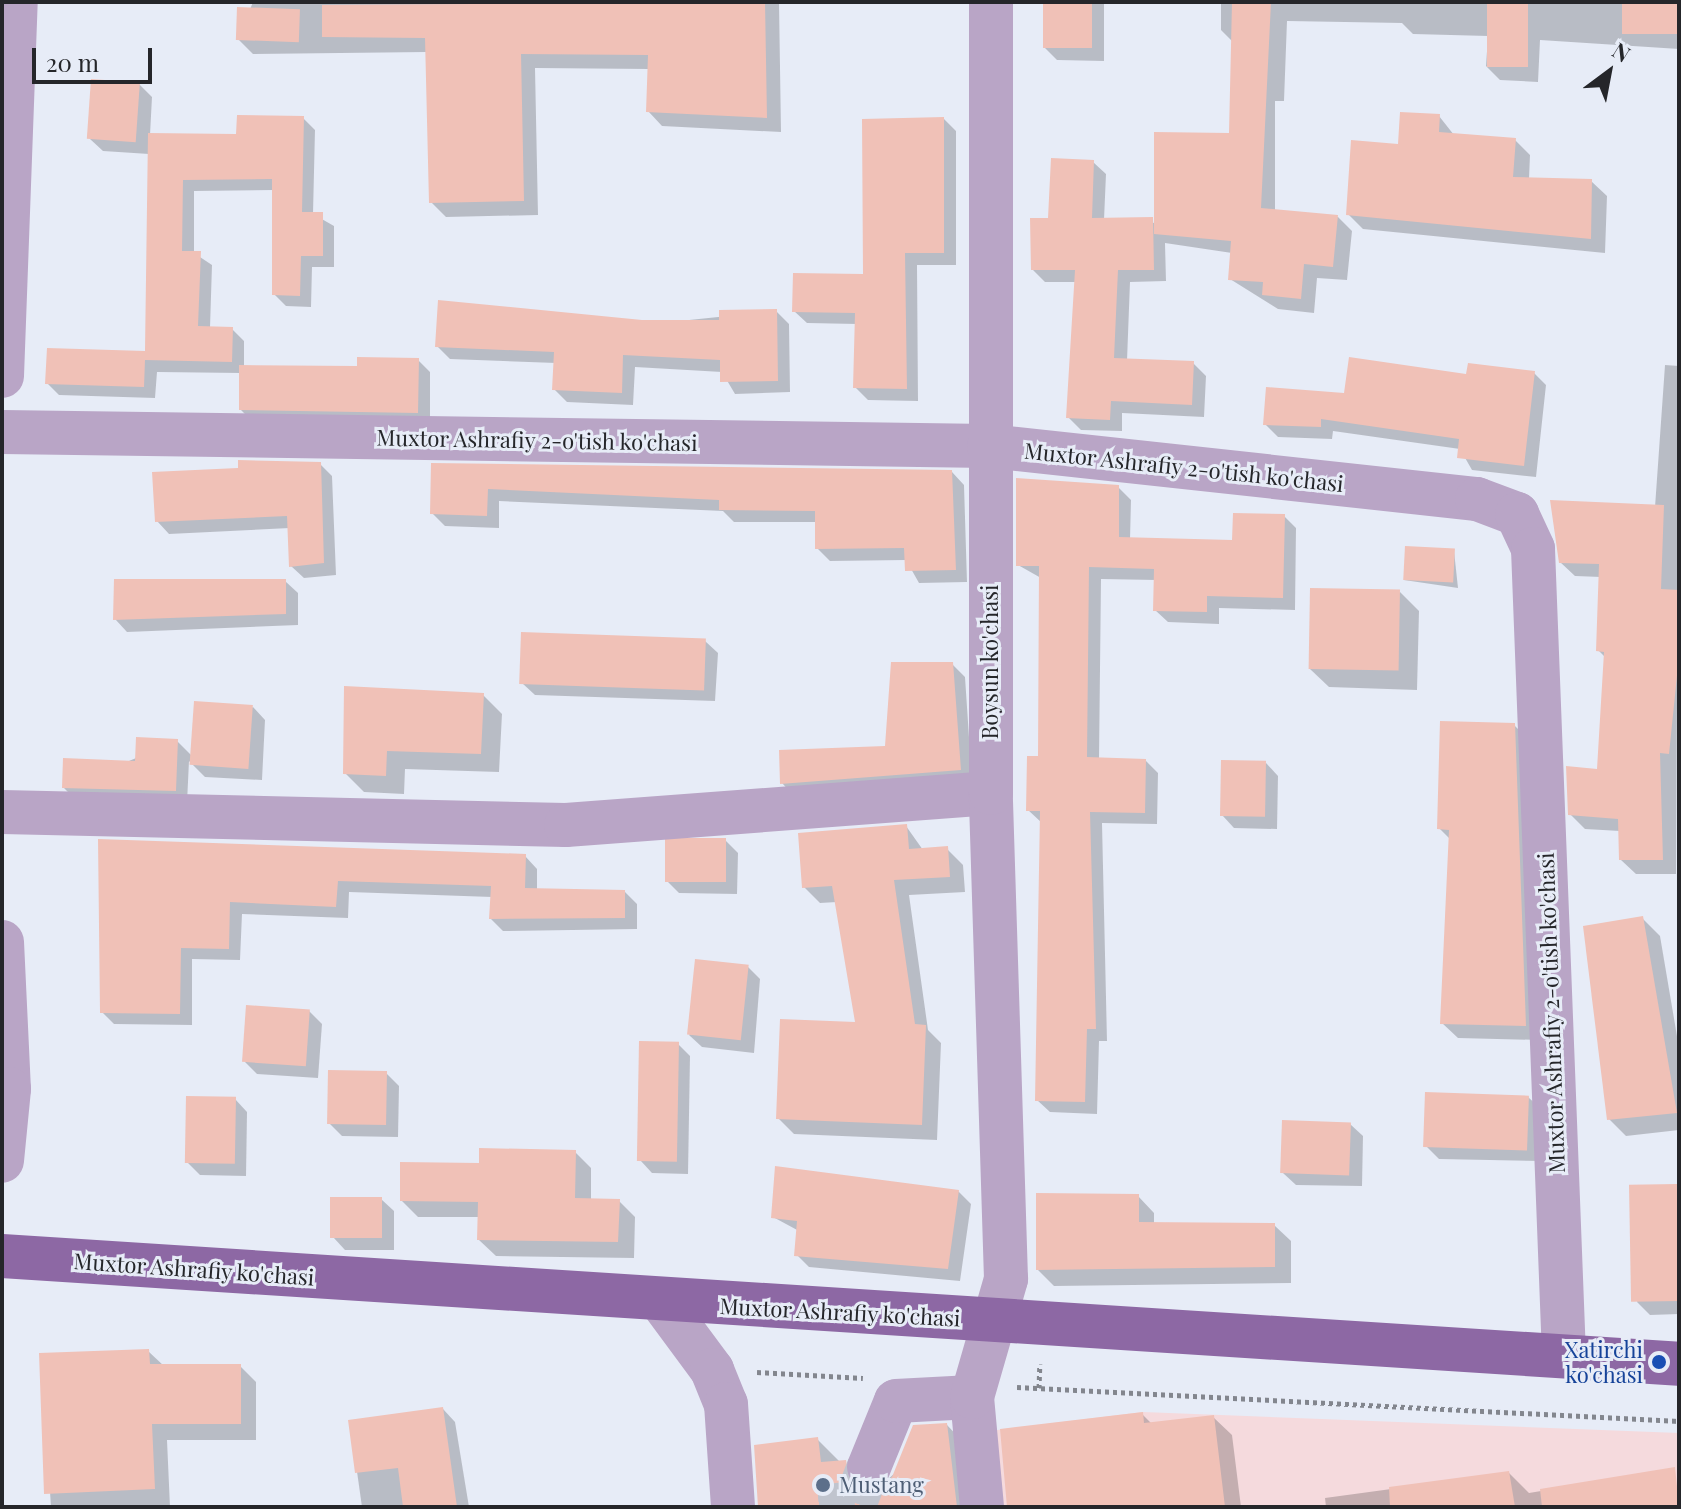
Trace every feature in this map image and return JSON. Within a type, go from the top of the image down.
[{"type":"main road","name":"Muxtor Ashrafiy ko'chasi","points":[[2,1256],[661,1301],[1679,1364]]},
{"type":"street","points":[[2,376],[16,2]]},
{"type":"street","name":"Boysun ko'chasi","points":[[975,1391],[997,1321],[1006,1279],[991,793],[991,2]]},
{"type":"street","name":"Muxtor Ashrafiy 2-o'tish ko'chasi","points":[[2,432],[989,446],[1477,499],[1517,514],[1533,549],[1564,1355]]},
{"type":"street","points":[[2,812],[566,825],[991,793]]},
{"type":"street","points":[[2,942],[9,1089],[2,1161]]},
{"type":"street","points":[[661,1301],[712,1370],[726,1404],[733,1507]]},
{"type":"street","points":[[869,1467],[896,1401],[975,1391],[982,1507]]},
{"type":"path","points":[[712,1370],[882,1379]]},
{"type":"path","points":[[975,1391],[1679,1421]]},
{"type":"shaded area","points":[[1143,1412],[1679,1433],[1679,1507],[999,1507],[997,1430]]},
{"type":"building","points":[[765,2],[767,118],[646,112],[648,55],[521,54],[524,201],[429,203],[425,38],[322,37],[322,5]]},
{"type":"building","points":[[1043,2],[1092,2],[1092,48],[1043,48]]},
{"type":"building","points":[[1232,2],[1271,2],[1261,208],[1338,215],[1333,267],[1304,264],[1301,299],[1262,295],[1263,282],[1228,280],[1231,241],[1154,234],[1154,132],[1229,133]]},
{"type":"building","points":[[1487,2],[1528,2],[1528,67],[1487,67]]},
{"type":"building","points":[[1622,2],[1679,2],[1679,34],[1622,34]]},
{"type":"building","points":[[237,7],[300,9],[299,42],[236,40]]},
{"type":"building","points":[[91,79],[140,82],[136,142],[87,139]]},
{"type":"building","points":[[1400,112],[1440,114],[1439,132],[1516,138],[1513,177],[1592,179],[1591,239],[1346,215],[1351,140],[1398,144]]},
{"type":"building","points":[[237,115],[304,116],[302,212],[323,212],[323,256],[301,256],[300,296],[272,295],[272,179],[183,180],[182,251],[201,251],[198,326],[233,327],[232,362],[145,360],[144,387],[45,384],[47,348],[145,351],[148,133],[236,134]]},
{"type":"building","points":[[944,117],[944,253],[905,253],[907,389],[853,388],[855,313],[792,312],[793,273],[863,274],[862,119]]},
{"type":"building","points":[[1051,158],[1094,160],[1092,218],[1153,217],[1154,270],[1118,270],[1114,358],[1194,361],[1192,405],[1111,401],[1110,420],[1066,418],[1075,270],[1031,270],[1030,218],[1048,218]]},
{"type":"building","points":[[438,300],[642,320],[719,320],[719,310],[777,309],[778,381],[720,382],[720,360],[623,355],[622,393],[552,390],[554,352],[435,347]]},
{"type":"building","points":[[357,357],[419,358],[418,413],[239,410],[239,365],[357,366]]},
{"type":"building","points":[[1349,357],[1466,374],[1468,363],[1535,371],[1524,466],[1457,458],[1459,439],[1321,419],[1321,427],[1263,425],[1266,387],[1344,393]]},
{"type":"building","points":[[238,460],[321,462],[324,563],[289,567],[287,516],[155,522],[152,472],[238,468]]},
{"type":"building","points":[[431,463],[952,470],[956,570],[905,571],[904,548],[815,549],[815,511],[719,510],[719,500],[488,489],[487,516],[430,514]]},
{"type":"building","points":[[1016,478],[1119,485],[1119,537],[1232,540],[1233,513],[1285,514],[1283,598],[1207,596],[1207,612],[1153,611],[1154,569],[1089,567],[1087,757],[1146,759],[1145,813],[1090,812],[1096,1029],[1087,1029],[1085,1102],[1035,1101],[1040,811],[1026,811],[1027,756],[1038,756],[1039,566],[1016,566]]},
{"type":"building","points":[[1550,500],[1664,505],[1661,589],[1679,590],[1679,656],[1669,754],[1660,753],[1663,860],[1619,860],[1618,819],[1568,815],[1566,766],[1597,769],[1604,652],[1596,651],[1599,564],[1559,563]]},
{"type":"building","points":[[1405,546],[1455,549],[1453,583],[1403,580]]},
{"type":"building","points":[[114,579],[286,579],[286,614],[113,620]]},
{"type":"building","points":[[1310,588],[1400,590],[1399,671],[1309,669]]},
{"type":"building","points":[[521,632],[706,638],[704,690],[519,684]]},
{"type":"building","points":[[891,662],[953,662],[961,770],[780,784],[779,750],[885,746]]},
{"type":"building","points":[[344,686],[484,693],[481,754],[387,751],[386,776],[343,774]]},
{"type":"building","points":[[194,701],[253,705],[248,769],[190,765]]},
{"type":"building","points":[[1440,721],[1515,723],[1526,1026],[1440,1024],[1449,830],[1437,829]]},
{"type":"building","points":[[136,737],[178,739],[176,791],[62,788],[63,758],[135,761]]},
{"type":"building","points":[[1221,760],[1266,761],[1265,817],[1220,816]]},
{"type":"building","points":[[907,824],[909,849],[948,846],[950,877],[894,880],[915,1024],[926,1025],[922,1125],[776,1119],[780,1019],[855,1022],[832,886],[802,888],[798,833]]},
{"type":"building","points":[[665,838],[726,838],[726,882],[665,882]]},
{"type":"building","points":[[98,839],[526,854],[525,888],[625,890],[625,918],[489,919],[491,886],[338,881],[336,907],[230,902],[229,949],[181,948],[180,1014],[100,1013]]},
{"type":"building","points":[[1643,916],[1677,1113],[1607,1120],[1583,926]]},
{"type":"building","points":[[695,959],[749,965],[741,1040],[687,1035]]},
{"type":"building","points":[[246,1005],[310,1009],[306,1066],[242,1062]]},
{"type":"building","points":[[639,1041],[679,1042],[677,1162],[637,1161]]},
{"type":"building","points":[[328,1070],[387,1071],[386,1125],[327,1124]]},
{"type":"building","points":[[1425,1092],[1529,1096],[1527,1151],[1423,1147]]},
{"type":"building","points":[[186,1096],[236,1097],[235,1164],[185,1163]]},
{"type":"building","points":[[1282,1120],[1351,1122],[1349,1175],[1280,1173]]},
{"type":"building","points":[[479,1148],[576,1150],[575,1198],[620,1199],[618,1242],[477,1240],[478,1202],[400,1201],[400,1162],[479,1163]]},
{"type":"building","points":[[775,1166],[959,1190],[948,1269],[794,1256],[797,1221],[771,1218]]},
{"type":"building","points":[[1677,1184],[1679,1301],[1631,1302],[1629,1185]]},
{"type":"building","points":[[1036,1193],[1139,1194],[1139,1222],[1275,1223],[1275,1267],[1036,1270]]},
{"type":"building","points":[[330,1197],[382,1197],[382,1238],[330,1238]]},
{"type":"building","points":[[149,1349],[150,1364],[241,1364],[241,1424],[152,1424],[155,1489],[44,1494],[39,1353]]},
{"type":"building","points":[[443,1407],[457,1507],[403,1507],[398,1468],[355,1473],[348,1420]]},
{"type":"building","points":[[1143,1412],[1144,1423],[1214,1415],[1225,1507],[1007,1507],[1000,1429]]},
{"type":"building","name":"Mustang","points":[[947,1423],[957,1507],[758,1507],[754,1445],[818,1437],[821,1462],[846,1460],[850,1483],[872,1492],[892,1477],[913,1425]]},
{"type":"building","points":[[1675,1467],[1679,1507],[1542,1507],[1540,1489]]},
{"type":"building","points":[[1509,1471],[1515,1507],[1390,1507],[1389,1487]]},
{"type":"tunnel","points":[[819,1507],[855,1503],[869,1467]]},
{"type":"place","name":"Xatirchi ko'chasi","points":[[1659,1362]]},
{"type":"place","name":"Mustang","points":[[823,1485]]}]
